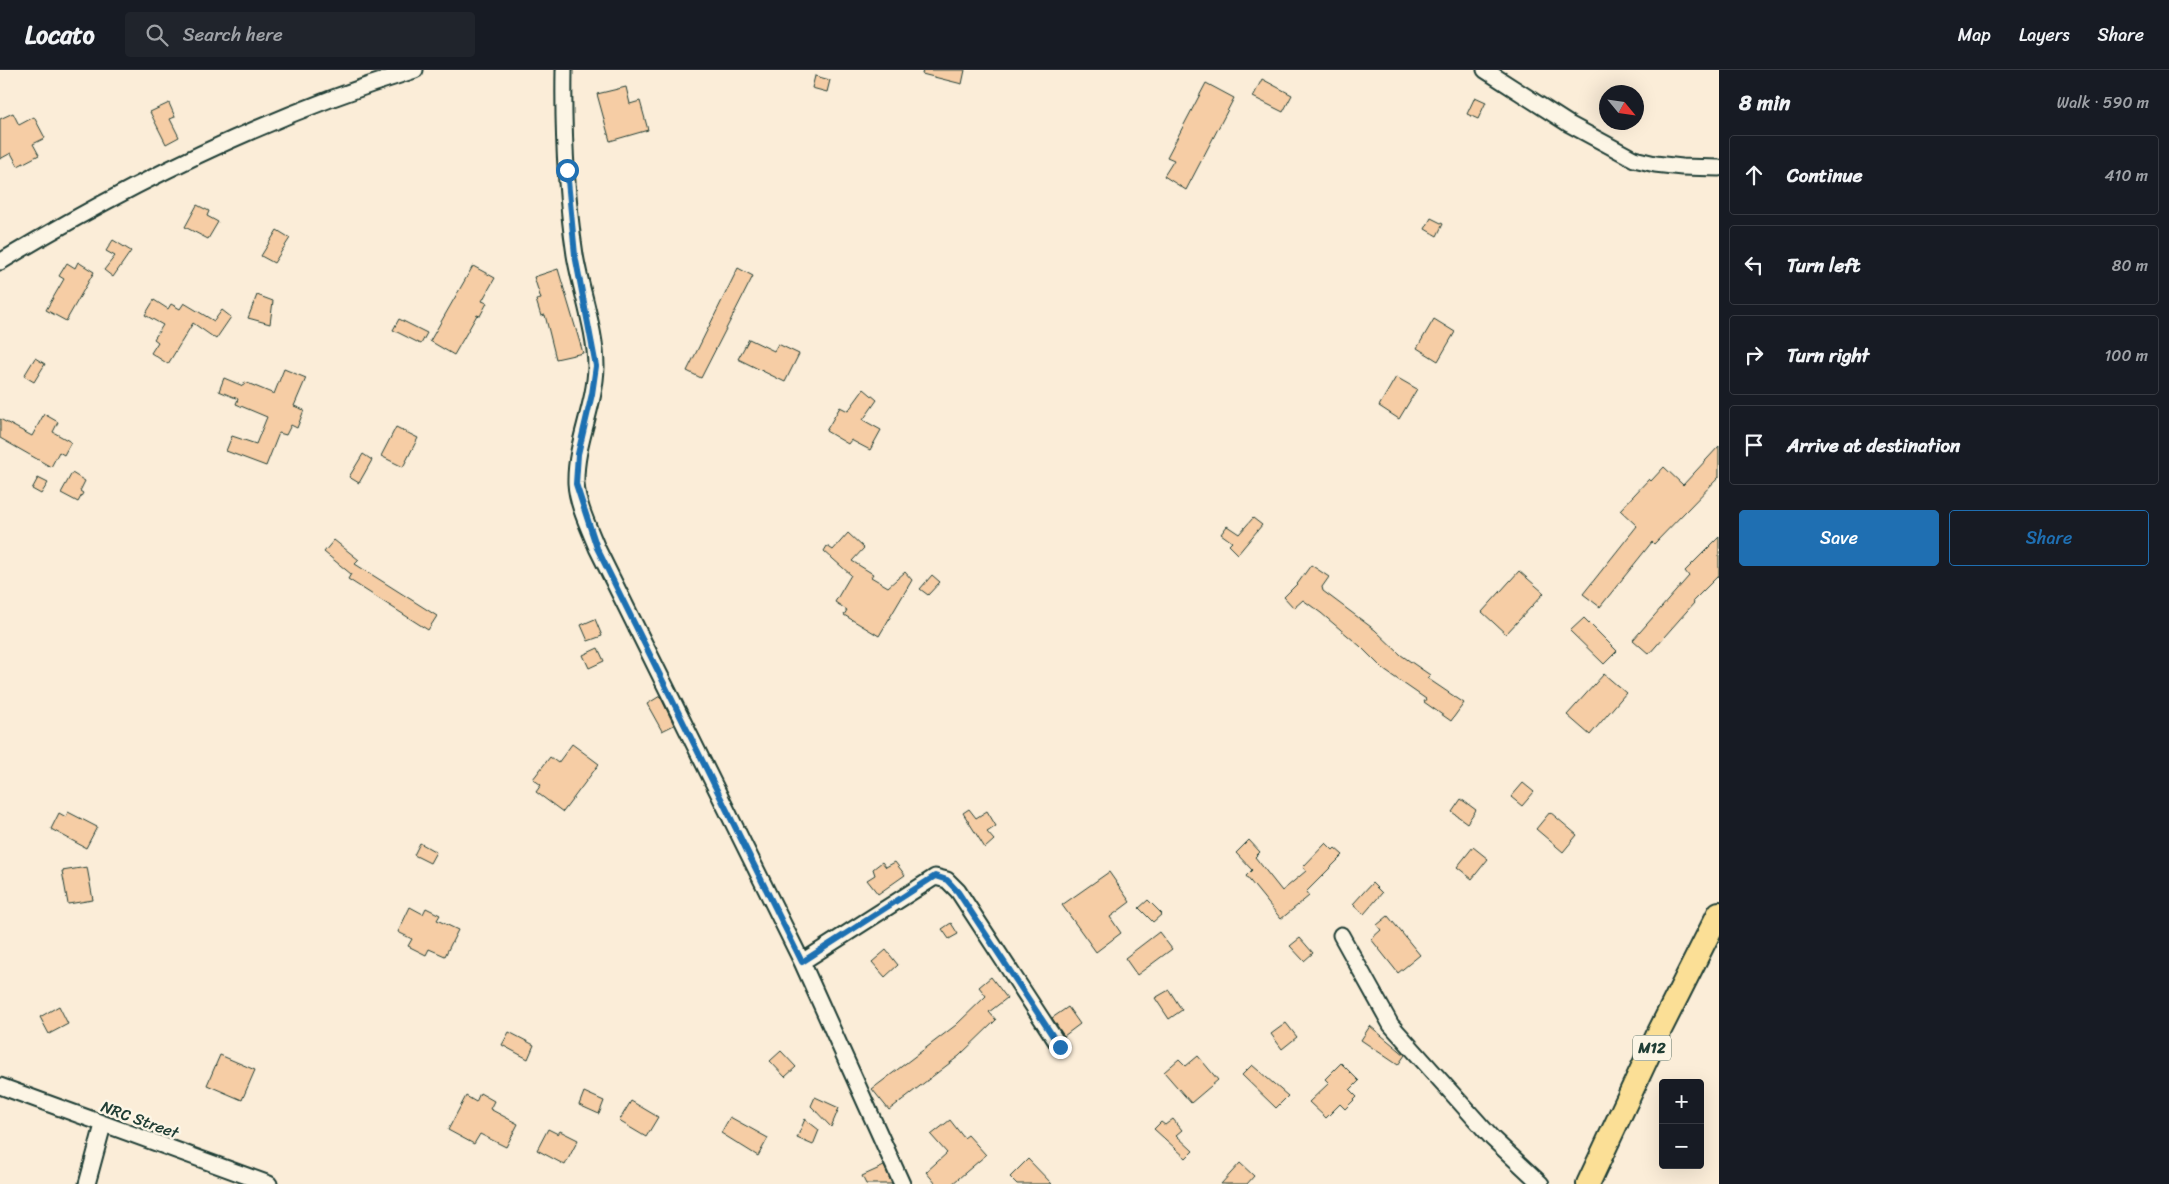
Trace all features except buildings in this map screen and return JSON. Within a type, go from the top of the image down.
[{"type":"highway","name":"M12","points":[[1588,1184],[1660,1030],[1719,913]]},
{"type":"street","points":[[0,262],[61,225],[217,145],[342,94],[415,70]]},
{"type":"street","points":[[564,70],[567,170],[575,255],[596,366],[592,394],[578,454],[576,484],[597,548],[802,962],[902,1184]]},
{"type":"street","points":[[1497,72],[1569,124],[1634,159],[1682,167],[1719,168]]},
{"type":"street","points":[[802,962],[935,876],[947,880],[958,892],[1060,1047]]},
{"type":"street","points":[[1341,935],[1391,1025],[1492,1138],[1541,1184]]},
{"type":"street","name":"NRC Street","points":[[0,1086],[269,1184]]},
{"type":"street","points":[[87,1184],[103,1125]]},
{"type":"route","points":[[567,170],[575,255],[596,366],[592,394],[578,454],[576,484],[586,520],[597,548],[802,962],[935,876],[947,880],[958,892],[1060,1047]]}]
